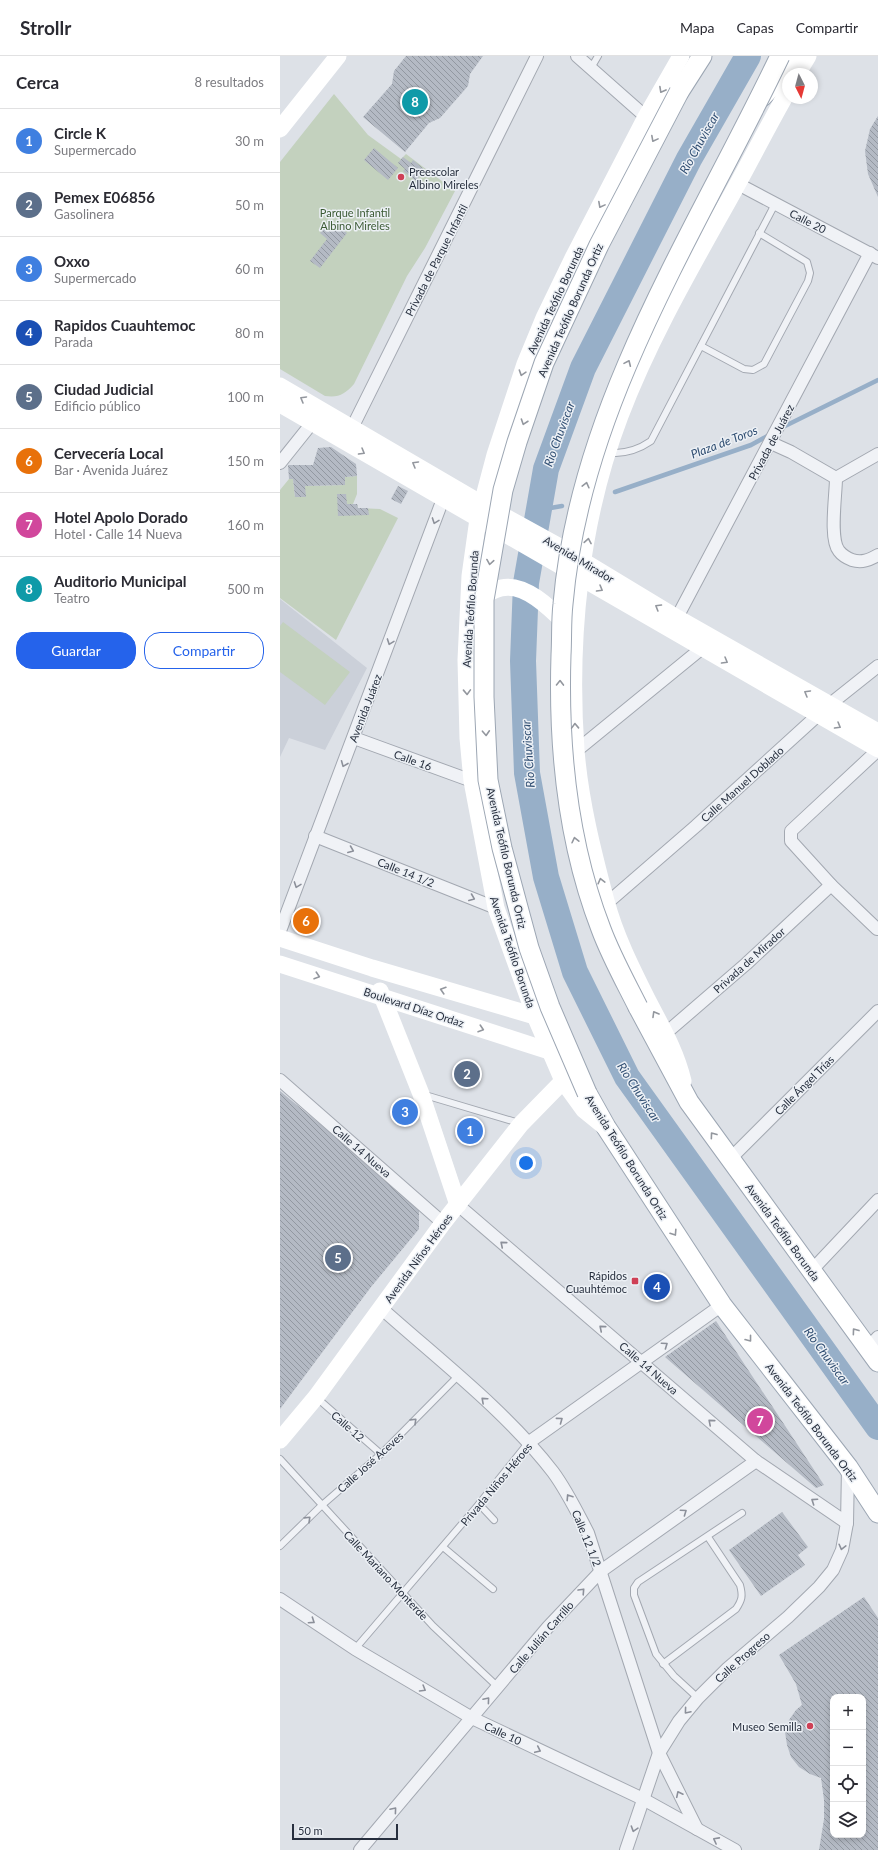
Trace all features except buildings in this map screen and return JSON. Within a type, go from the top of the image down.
[{"type":"main road","points":[[280,129],[338,56]]},
{"type":"main road","name":"Avenida Teófilo Borunda","points":[[606,1127],[584,1110],[563,1081],[535,1016],[496,908],[472,781],[468,738],[466,660],[470,576],[480,512],[505,424],[525,364],[544,318],[646,117],[681,56]]},
{"type":"main road","name":"Avenida Teófilo Borunda Ortiz","points":[[702,56],[679,92],[599,245],[544,363],[517,442],[503,490],[484,600],[484,697],[488,780],[502,848],[529,948],[550,1007],[587,1093],[606,1127],[722,1305],[848,1467],[878,1513]]},
{"type":"main road","name":"Avenida Teófilo Borunda","points":[[780,56],[671,272],[625,371],[588,475],[572,542],[562,604],[560,686],[561,750],[574,835],[587,887],[601,931],[638,1007],[689,1102],[811,1271],[874,1350]]},
{"type":"main road","points":[[759,100],[781,77],[795,56]]},
{"type":"main road","points":[[801,68],[808,56]]},
{"type":"main road","name":"Avenida Teófilo Borunda","points":[[689,1102],[680,1069],[666,1033],[619,942],[606,904],[589,833],[576,751],[574,685],[575,632],[582,570],[594,506],[608,453],[620,418],[641,365],[687,275],[782,102]]},
{"type":"main road","name":"Avenida Mirador","points":[[280,386],[317,417],[824,710],[878,750]]},
{"type":"main road","name":"Avenida Mirador","points":[[280,404],[317,417]]},
{"type":"main road","points":[[468,605],[502,588],[530,594],[544,602],[575,632]]},
{"type":"main road","name":"Avenida Mirador","points":[[824,710],[878,732]]},
{"type":"main road","points":[[280,938],[372,968],[535,1016]]},
{"type":"main road","name":"Boulevard Díaz Ordaz","points":[[280,964],[549,1051]]},
{"type":"main road","points":[[372,968],[382,997],[422,1094],[458,1206]]},
{"type":"main road","name":"Avenida Niños Héroes","points":[[280,1440],[316,1397],[443,1223],[458,1206],[521,1124],[563,1081]]},
{"type":"street","name":"Privada de Parque Infantil","points":[[348,435],[538,56]]},
{"type":"street","points":[[577,56],[646,117]]},
{"type":"street","name":"Calle 20","points":[[738,184],[874,256]]},
{"type":"street","name":"Privada de Juárez","points":[[674,624],[771,443],[874,256]]},
{"type":"street","points":[[280,464],[317,417]]},
{"type":"street","points":[[771,443],[791,452],[836,478]]},
{"type":"street","points":[[836,478],[878,454]]},
{"type":"street","points":[[836,478],[834,535],[838,551],[848,558],[857,561],[868,560],[878,555]]},
{"type":"street","name":"Avenida Juárez","points":[[280,931],[446,492]]},
{"type":"street","points":[[576,751],[708,644]]},
{"type":"street","name":"Calle Manuel Doblado","points":[[606,904],[824,710],[878,666]]},
{"type":"street","name":"Calle 16","points":[[354,738],[472,781]]},
{"type":"street","points":[[877,929],[831,885],[791,841],[790,831],[878,750]]},
{"type":"street","name":"Calle 14 1/2","points":[[315,836],[496,908]]},
{"type":"street","name":"Privada de Mirador","points":[[666,1033],[746,964],[831,885]]},
{"type":"street","name":"Calle Ángel Trías","points":[[730,1159],[878,1011]]},
{"type":"street","name":"Calle 14 Nueva","points":[[280,1080],[443,1223]]},
{"type":"street","points":[[811,1271],[878,1200]]},
{"type":"street","name":"Calle 14 Nueva","points":[[458,1206],[756,1461],[846,1523]]},
{"type":"street","name":"Privada Niños Héroes","points":[[528,1443],[722,1305]]},
{"type":"street","name":"Calle 12 1/2","points":[[381,1308],[458,1376],[528,1443],[553,1473],[574,1506],[588,1533],[659,1753],[697,1829]]},
{"type":"street","name":"Calle Julián Carrillo","points":[[360,1850],[548,1627],[601,1571],[756,1461]]},
{"type":"street","name":"Calle Progreso","points":[[626,1850],[659,1753],[679,1721],[698,1698],[728,1668],[819,1587],[833,1570],[842,1550],[846,1523],[848,1467]]},
{"type":"street","name":"Calle 10","points":[[280,1599],[355,1649],[472,1718],[643,1799],[735,1850]]},
{"type":"lane","points":[[591,68],[598,56]]},
{"type":"lane","points":[[608,453],[628,452],[641,448],[650,441],[775,204]]},
{"type":"lane","points":[[701,346],[744,369],[753,370],[764,364],[808,281],[810,273],[807,262],[759,233]]},
{"type":"lane","points":[[422,1094],[521,1124]]},
{"type":"lane","name":"Calle José Aceves","points":[[280,1546],[321,1506],[381,1454],[458,1376]]},
{"type":"lane","name":"Calle 12","points":[[316,1397],[381,1454]]},
{"type":"lane","name":"Privada Niños Héroes","points":[[355,1649],[443,1547],[528,1443]]},
{"type":"lane","name":"Calle Mariano Monterde","points":[[280,1459],[321,1506],[433,1626],[498,1687]]},
{"type":"lane","points":[[479,1504],[494,1520]]},
{"type":"lane","points":[[698,1698],[663,1664],[651,1644],[634,1595],[634,1588],[638,1582],[708,1537],[742,1512]]},
{"type":"lane","points":[[663,1664],[736,1609],[742,1600],[743,1594],[740,1585],[708,1537]]},
{"type":"lane","points":[[443,1547],[493,1589]]},
{"type":"shaded area","points":[[280,599],[367,668],[325,750],[289,738],[280,757]]},
{"type":"green space","name":"Parque Infantil Albino Mireles","points":[[334,94],[368,135],[401,159],[406,154],[455,191],[425,248],[407,276],[354,384],[338,396],[325,396],[280,369],[280,162]]},
{"type":"green space","points":[[357,476],[357,494],[353,504],[357,504],[358,508],[380,509],[398,518],[336,640],[280,598],[280,490],[289,479],[293,479],[295,497],[305,497],[305,486],[345,485],[345,477]]},
{"type":"green space","points":[[283,622],[350,672],[325,705],[280,672],[280,626]]},
{"type":"waterway","name":"Rio Chuviscar","points":[[748,56],[689,159],[583,368],[546,469],[526,583],[523,661],[527,773],[546,877],[575,972],[627,1077],[878,1427]]},
{"type":"waterway","name":"Plaza de Toros","points":[[781,428],[878,380]]},
{"type":"waterway","name":"Plaza de Toros","points":[[615,492],[751,445],[771,434]]},
{"type":"waterway","name":"Plaza de Toros","points":[[539,510],[562,506]]},
{"type":"place","name":"Auditorio Municipal","points":[[415,102]]},
{"type":"place","name":"Preescolar Albino Mireles","points":[[401,177]]},
{"type":"place","name":"Cervecería Local","points":[[306,921]]},
{"type":"place","name":"Pemex E06856","points":[[467,1074]]},
{"type":"place","name":"Oxxo","points":[[405,1112]]},
{"type":"place","name":"Circle K","points":[[470,1131]]},
{"type":"place","name":"Ciudad Judicial","points":[[338,1258]]},
{"type":"place","name":"Rápidos Cuauhtémoc","points":[[635,1281]]},
{"type":"place","name":"Rapidos Cuauhtemoc","points":[[657,1287]]},
{"type":"place","name":"Hotel Apolo Dorado","points":[[760,1421]]},
{"type":"place","name":"Museo Semilla","points":[[810,1726]]}]
